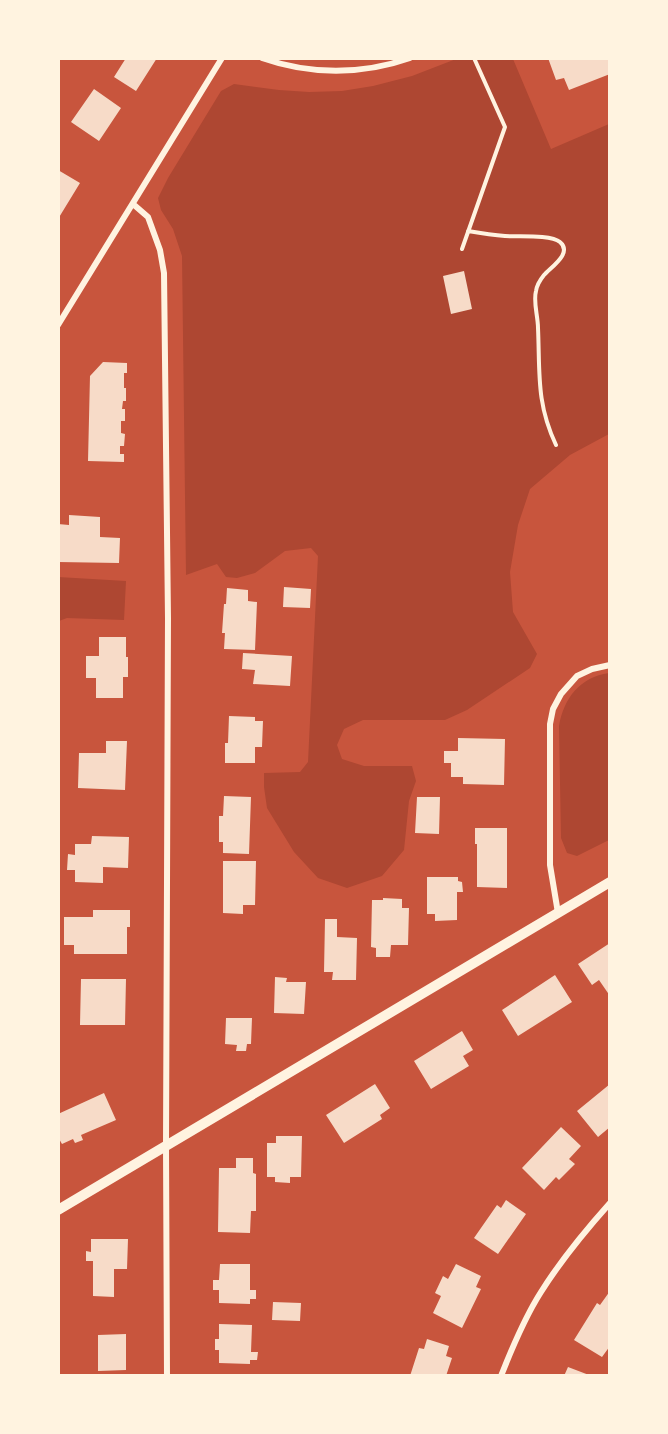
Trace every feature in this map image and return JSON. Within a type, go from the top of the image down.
[{"type":"street","points":[[58,325],[222,58]]},
{"type":"street","points":[[262,58],[284,66],[348,71],[396,63],[410,58]]},
{"type":"street","points":[[133,204],[148,217],[160,250],[164,273],[168,618],[167,1376]]},
{"type":"street","points":[[558,913],[550,865],[550,724],[553,709],[561,694],[577,676],[609,665]]},
{"type":"street","points":[[58,1210],[609,882]]},
{"type":"street","points":[[501,1376],[511,1349],[540,1293],[574,1245],[609,1203]]},
{"type":"path","points":[[462,249],[505,127],[474,58]]},
{"type":"path","points":[[468,231],[551,238],[560,242],[564,248],[557,263],[539,282],[535,293],[541,404],[556,445]]},
{"type":"shaded area","points":[[456,59],[513,59],[551,149],[609,124],[609,434],[570,455],[530,489],[518,525],[510,572],[513,612],[537,654],[530,668],[467,710],[445,720],[363,720],[344,729],[337,745],[342,759],[364,766],[412,766],[416,781],[409,801],[404,850],[382,876],[347,888],[318,878],[294,852],[267,808],[264,787],[264,773],[300,772],[308,762],[318,556],[311,548],[285,551],[255,573],[237,578],[226,577],[217,564],[186,575],[182,256],[173,229],[161,210],[158,198],[221,91],[234,84],[309,92],[342,91],[412,76]]},
{"type":"shaded area","points":[[58,577],[126,581],[124,620],[67,618],[59,621]]},
{"type":"shaded area","points":[[609,673],[609,840],[577,856],[567,853],[561,838],[559,726],[565,706],[575,690],[590,679]]},
{"type":"building","points":[[126,58],[157,58],[136,91],[114,77]]},
{"type":"building","points":[[548,58],[610,58],[610,74],[569,90],[564,78],[556,80]]},
{"type":"building","points":[[94,89],[121,108],[99,141],[71,122]]},
{"type":"building","points":[[58,170],[80,183],[58,219]]},
{"type":"building","points":[[464,271],[472,309],[451,314],[443,276]]},
{"type":"building","points":[[103,362],[127,363],[127,373],[124,373],[126,401],[123,401],[122,409],[125,409],[125,421],[121,421],[121,433],[125,434],[124,446],[120,446],[120,454],[124,454],[124,462],[88,461],[90,376]]},
{"type":"building","points":[[69,515],[100,517],[100,537],[120,538],[119,563],[58,562],[58,524],[69,525]]},
{"type":"building","points":[[284,587],[311,589],[310,608],[283,607]]},
{"type":"building","points":[[227,588],[248,590],[248,601],[257,602],[255,650],[224,649],[225,633],[222,633]]},
{"type":"building","points":[[99,637],[126,637],[128,677],[123,677],[123,698],[96,698],[96,678],[86,678],[86,656],[99,656]]},
{"type":"building","points":[[243,653],[292,656],[290,686],[253,684],[255,670],[242,669]]},
{"type":"building","points":[[229,716],[255,717],[255,721],[263,721],[262,747],[255,747],[255,763],[225,763]]},
{"type":"building","points":[[458,738],[505,739],[504,785],[463,784],[463,777],[451,777],[451,763],[444,763],[444,751],[458,751]]},
{"type":"building","points":[[106,741],[127,741],[125,790],[78,788],[79,753],[106,753]]},
{"type":"building","points":[[224,796],[251,797],[249,854],[223,853],[223,842],[219,842],[219,816],[223,816]]},
{"type":"building","points":[[417,797],[440,797],[439,834],[415,833]]},
{"type":"building","points":[[475,828],[507,828],[507,888],[477,887]]},
{"type":"building","points":[[92,836],[129,837],[128,868],[103,867],[103,883],[75,882],[75,870],[67,870],[68,854],[75,855],[75,844],[91,844]]},
{"type":"building","points":[[223,861],[256,861],[255,905],[243,905],[243,914],[223,913]]},
{"type":"building","points":[[427,877],[458,877],[458,881],[462,882],[463,892],[457,892],[457,920],[435,921],[435,914],[427,914]]},
{"type":"building","points":[[383,898],[402,899],[402,908],[409,908],[408,945],[391,945],[390,957],[376,957],[376,948],[371,947],[372,900],[383,900]]},
{"type":"building","points":[[93,910],[130,910],[130,927],[127,927],[127,954],[74,954],[74,945],[64,945],[64,917],[93,917]]},
{"type":"building","points":[[325,919],[337,919],[337,937],[357,938],[356,980],[332,980],[333,972],[324,972]]},
{"type":"building","points":[[610,943],[610,996],[599,980],[592,985],[578,964]]},
{"type":"building","points":[[555,975],[572,1002],[518,1036],[502,1010]]},
{"type":"building","points":[[275,977],[287,978],[286,982],[306,982],[304,1014],[274,1013]]},
{"type":"building","points":[[81,979],[126,979],[125,1025],[80,1025]]},
{"type":"building","points":[[226,1018],[252,1018],[251,1044],[247,1044],[246,1051],[236,1051],[237,1045],[225,1044]]},
{"type":"building","points":[[462,1031],[473,1050],[463,1056],[469,1066],[431,1089],[414,1061]]},
{"type":"building","points":[[375,1084],[390,1108],[380,1115],[382,1119],[344,1143],[326,1115]]},
{"type":"building","points":[[610,1084],[610,1127],[598,1137],[577,1111]]},
{"type":"building","points":[[104,1093],[116,1120],[81,1135],[83,1140],[75,1143],[73,1139],[62,1144],[58,1137],[58,1114]]},
{"type":"building","points":[[561,1127],[581,1146],[569,1159],[575,1164],[559,1180],[556,1177],[544,1190],[522,1168]]},
{"type":"building","points":[[276,1136],[302,1136],[301,1177],[290,1177],[290,1183],[275,1182],[275,1177],[267,1177],[267,1143],[276,1143]]},
{"type":"building","points":[[236,1158],[253,1158],[253,1173],[256,1174],[256,1211],[251,1211],[250,1233],[218,1232],[219,1168],[236,1168]]},
{"type":"building","points":[[506,1200],[526,1214],[498,1254],[474,1238],[497,1205],[501,1208]]},
{"type":"building","points":[[91,1239],[128,1239],[127,1269],[114,1269],[114,1297],[93,1296],[93,1261],[86,1261],[86,1251],[91,1252]]},
{"type":"building","points":[[220,1264],[250,1264],[250,1290],[256,1290],[256,1299],[250,1299],[250,1304],[219,1303],[219,1290],[213,1290],[213,1280],[219,1280]]},
{"type":"building","points":[[456,1264],[481,1276],[476,1287],[481,1289],[462,1328],[433,1313],[441,1296],[435,1293],[443,1276],[448,1279]]},
{"type":"building","points":[[610,1291],[610,1346],[602,1357],[574,1340],[597,1303],[600,1305]]},
{"type":"building","points":[[273,1302],[301,1303],[300,1321],[272,1320]]},
{"type":"building","points":[[219,1324],[252,1325],[251,1352],[258,1352],[257,1360],[250,1360],[250,1364],[219,1363],[219,1350],[215,1350],[215,1339],[219,1339]]},
{"type":"building","points":[[126,1334],[126,1370],[98,1371],[98,1335]]},
{"type":"building","points":[[427,1339],[449,1346],[446,1356],[452,1358],[446,1376],[410,1376],[419,1348],[424,1349]]},
{"type":"building","points":[[568,1367],[589,1375],[589,1376],[564,1376]]}]
